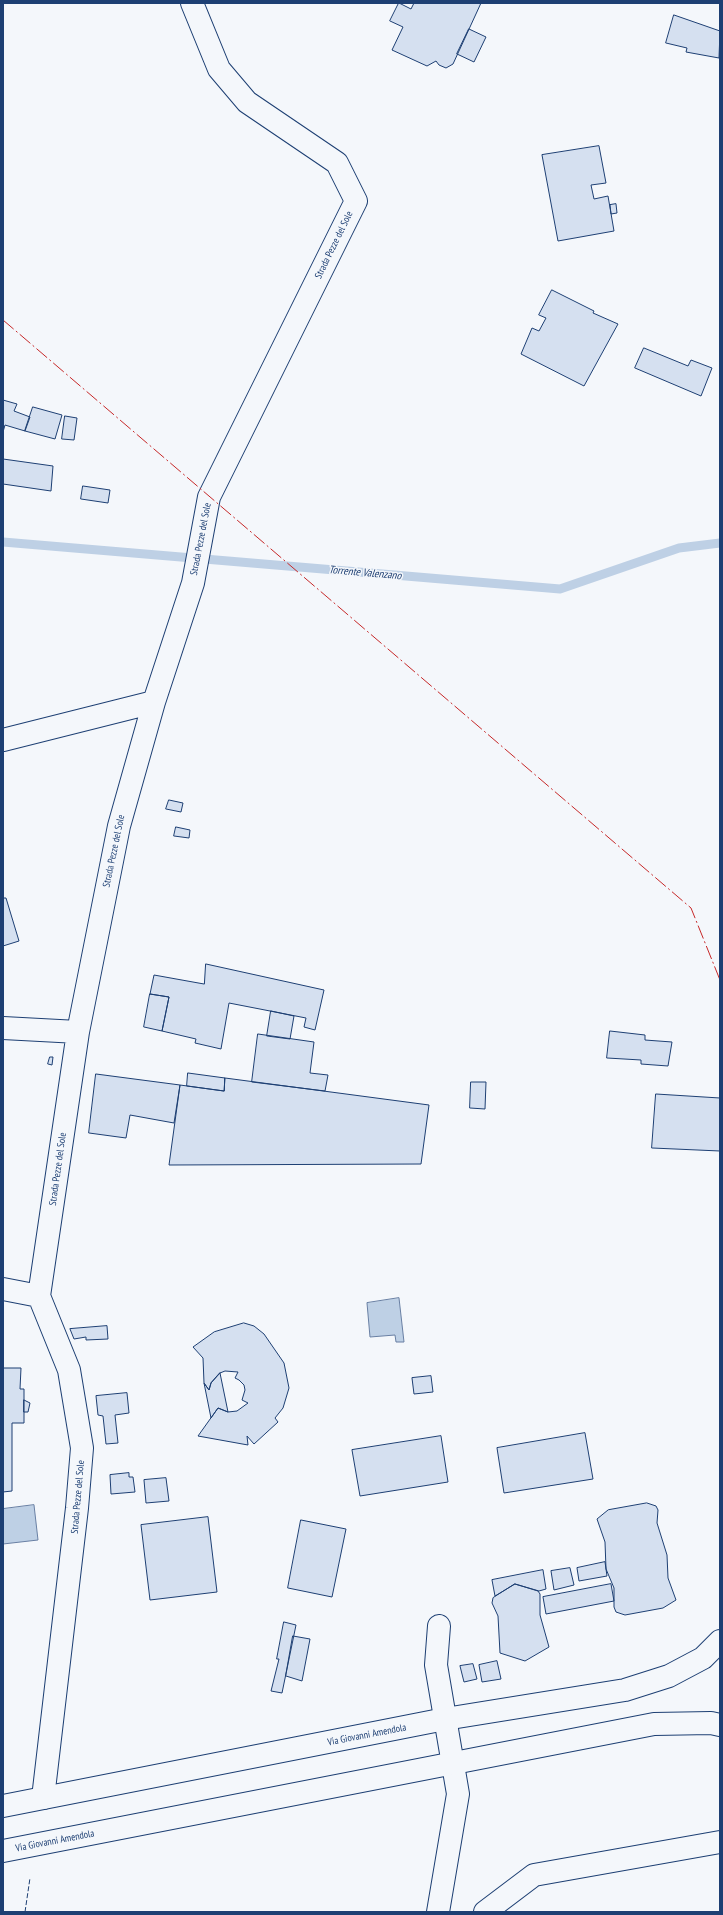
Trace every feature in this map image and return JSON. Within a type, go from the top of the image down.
[{"type":"street","name":"Strada Pezze del Sole","points":[[43,1798],[77,1508],[82,1448],[69,1370],[39,1296],[78,1032],[119,826],[154,702],[194,579],[209,497],[356,201],[337,163],[247,102],[219,68],[192,3]]},
{"type":"street","points":[[3,740],[154,702]]},
{"type":"street","points":[[3,1028],[78,1032]]},
{"type":"street","points":[[3,1289],[39,1296]]},
{"type":"street","points":[[438,1912],[458,1794],[436,1665],[439,1626]]},
{"type":"street","name":"Via Giovanni Amendola","points":[[3,1806],[445,1719],[625,1690],[676,1672],[703,1658],[720,1642]]},
{"type":"street","name":"Via Giovanni Amendola","points":[[3,1851],[654,1724],[711,1723],[720,1725]]},
{"type":"street","points":[[485,1912],[534,1875],[720,1842]]},
{"type":"water","points":[[399,1298],[404,1342],[396,1342],[395,1335],[370,1337],[367,1303]]},
{"type":"water","points":[[34,1505],[38,1540],[3,1544],[3,1509]]},
{"type":"building","points":[[399,3],[411,9],[414,3],[481,3],[453,64],[446,68],[439,65],[436,61],[427,66],[392,50],[403,27],[390,21]]},
{"type":"building","points":[[674,15],[720,31],[719,58],[686,52],[687,48],[666,43]]},
{"type":"building","points":[[469,29],[486,37],[474,62],[457,54]]},
{"type":"building","points":[[599,146],[606,183],[591,185],[594,199],[608,196],[614,231],[558,241],[542,155]]},
{"type":"building","points":[[616,204],[617,213],[611,214],[610,205]]},
{"type":"building","points":[[552,290],[594,311],[593,313],[618,324],[584,386],[521,354],[532,328],[539,331],[546,318],[539,315]]},
{"type":"building","points":[[644,348],[688,366],[691,360],[712,368],[701,396],[635,368]]},
{"type":"building","points":[[3,400],[17,404],[14,411],[30,417],[25,431],[5,425],[3,432]]},
{"type":"building","points":[[33,407],[62,415],[55,439],[25,431]]},
{"type":"building","points":[[65,416],[77,418],[74,440],[62,439]]},
{"type":"building","points":[[3,459],[53,466],[51,491],[3,484]]},
{"type":"building","points":[[83,486],[110,490],[108,503],[81,499]]},
{"type":"building","points":[[169,800],[183,803],[181,812],[166,809]]},
{"type":"building","points":[[176,827],[190,830],[189,838],[174,836]]},
{"type":"building","points":[[3,898],[6,898],[19,941],[3,946]]},
{"type":"building","points":[[206,964],[324,990],[315,1030],[304,1027],[306,1018],[229,1003],[221,1049],[195,1043],[196,1039],[162,1031],[169,997],[150,994],[154,975],[204,984]]},
{"type":"building","points":[[150,994],[169,997],[162,1031],[144,1027]]},
{"type":"building","points":[[271,1011],[294,1016],[290,1039],[267,1036]]},
{"type":"building","points":[[610,1031],[645,1035],[645,1040],[672,1042],[668,1066],[641,1064],[641,1060],[607,1058]]},
{"type":"building","points":[[258,1034],[314,1042],[310,1073],[328,1075],[325,1091],[252,1082]]},
{"type":"building","points":[[50,1057],[53,1057],[52,1065],[48,1064]]},
{"type":"building","points":[[188,1073],[225,1078],[224,1091],[187,1086]]},
{"type":"building","points":[[96,1074],[180,1085],[174,1123],[130,1115],[126,1138],[89,1133]]},
{"type":"building","points":[[225,1078],[429,1105],[421,1164],[169,1165],[180,1085],[224,1091]]},
{"type":"building","points":[[471,1082],[486,1082],[485,1109],[470,1108]]},
{"type":"building","points":[[656,1094],[720,1098],[720,1151],[652,1148]]},
{"type":"building","points":[[244,1323],[254,1326],[264,1334],[284,1363],[289,1388],[283,1408],[275,1418],[278,1422],[254,1444],[247,1436],[248,1445],[198,1436],[218,1408],[228,1412],[237,1411],[248,1403],[242,1400],[245,1390],[244,1385],[235,1378],[238,1372],[225,1371],[220,1373],[211,1383],[209,1390],[204,1383],[203,1358],[193,1347],[214,1332]]},
{"type":"building","points":[[107,1326],[108,1339],[86,1340],[86,1337],[74,1339],[70,1329]]},
{"type":"building","points":[[3,1368],[21,1368],[20,1389],[24,1389],[24,1423],[12,1423],[12,1491],[3,1492]]},
{"type":"building","points":[[220,1373],[228,1412],[218,1408],[211,1418],[204,1383],[209,1390],[211,1383]]},
{"type":"building","points":[[431,1376],[433,1392],[414,1394],[412,1378]]},
{"type":"building","points":[[127,1393],[129,1413],[115,1415],[118,1443],[106,1444],[103,1416],[98,1415],[96,1396]]},
{"type":"building","points":[[24,1400],[30,1403],[28,1412],[24,1412]]},
{"type":"building","points":[[585,1433],[593,1479],[504,1493],[497,1448]]},
{"type":"building","points":[[441,1436],[448,1482],[360,1496],[352,1450]]},
{"type":"building","points":[[129,1473],[129,1477],[133,1477],[135,1492],[111,1494],[110,1475]]},
{"type":"building","points":[[166,1478],[169,1501],[146,1503],[144,1480]]},
{"type":"building","points":[[647,1503],[656,1506],[658,1510],[657,1523],[667,1555],[668,1578],[676,1600],[663,1608],[625,1615],[616,1612],[614,1607],[614,1588],[606,1569],[605,1542],[597,1519],[608,1510]]},
{"type":"building","points":[[208,1517],[217,1592],[150,1600],[141,1525]]},
{"type":"building","points":[[301,1520],[346,1529],[332,1597],[288,1588]]},
{"type":"building","points":[[605,1562],[607,1576],[579,1581],[577,1568]]},
{"type":"building","points":[[570,1568],[574,1585],[554,1590],[551,1571]]},
{"type":"building","points":[[543,1570],[546,1589],[539,1591],[515,1584],[495,1596],[492,1580]]},
{"type":"building","points":[[515,1584],[538,1591],[540,1594],[540,1615],[549,1647],[525,1661],[500,1653],[498,1616],[492,1603],[493,1598]]},
{"type":"building","points":[[611,1584],[614,1601],[546,1614],[543,1597]]},
{"type":"building","points":[[284,1622],[296,1625],[282,1693],[271,1691],[279,1659],[277,1659]]},
{"type":"building","points":[[293,1636],[310,1639],[302,1681],[286,1676]]},
{"type":"building","points":[[497,1661],[501,1679],[482,1682],[479,1665]]},
{"type":"building","points":[[473,1664],[477,1679],[464,1682],[460,1666]]},
{"type":"waterway","name":"Torrente Valenzano","points":[[3,542],[560,589],[679,548],[720,543]]},
{"type":"fence","points":[[25,1912],[30,1878]]},
{"type":"power","points":[[3,320],[691,908],[720,980]]}]
